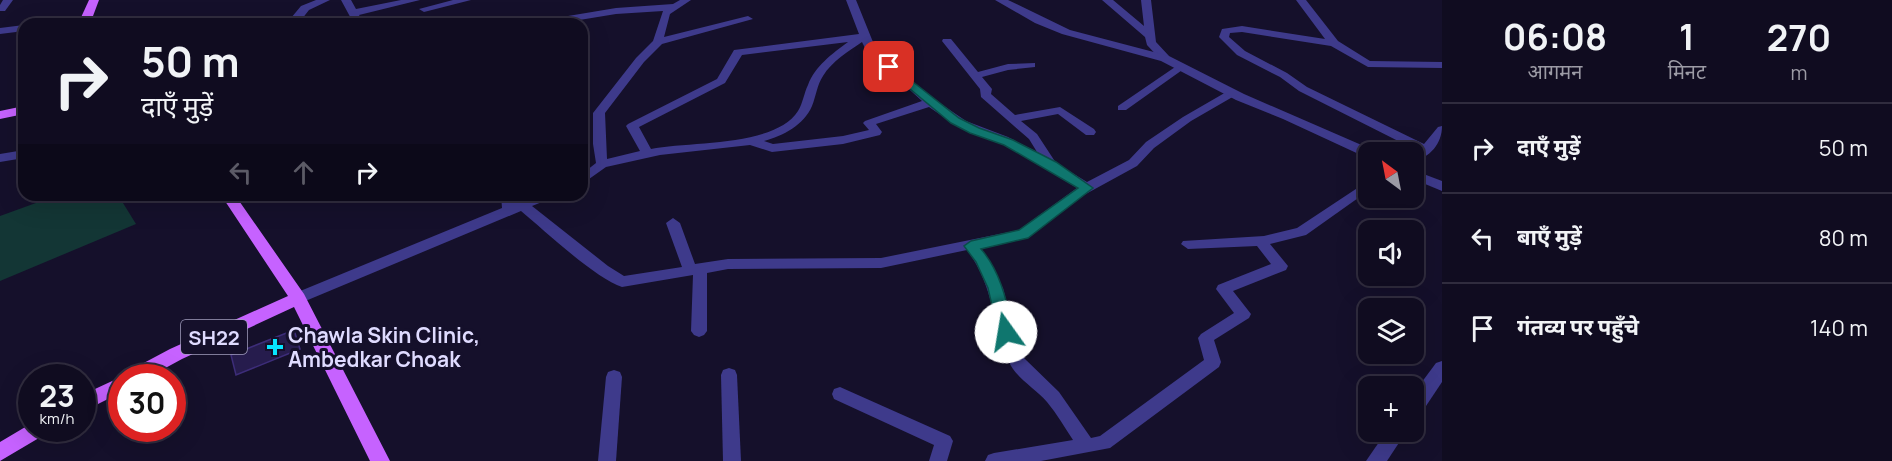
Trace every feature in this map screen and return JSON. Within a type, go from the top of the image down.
[{"type":"main road","points":[[86,18],[94,0]]},
{"type":"main road","points":[[0,113],[18,110]]},
{"type":"main road","points":[[232,201],[298,298],[360,417],[380,461]]},
{"type":"main road","name":"SH22","points":[[157,364],[298,298]]},
{"type":"main road","points":[[0,452],[18,441]]},
{"type":"street","points":[[297,18],[305,8],[325,0]]},
{"type":"street","points":[[346,0],[356,18]]},
{"type":"street","points":[[353,13],[415,0]]},
{"type":"street","points":[[424,9],[466,0]]},
{"type":"street","points":[[602,164],[599,144],[599,113],[640,60],[658,42],[666,13],[686,0]]},
{"type":"street","points":[[851,0],[870,48],[955,120],[1009,142],[1087,188]]},
{"type":"street","points":[[1000,0],[1039,21],[1066,32],[1165,58],[1232,93],[1358,149]]},
{"type":"street","points":[[1107,0],[1151,37]]},
{"type":"street","points":[[1146,0],[1151,43],[1165,58]]},
{"type":"street","points":[[1301,0],[1334,44]]},
{"type":"street","points":[[574,18],[616,11],[675,7]]},
{"type":"street","points":[[658,42],[748,19]]},
{"type":"street","points":[[0,31],[18,29]]},
{"type":"street","points":[[1442,65],[1368,64],[1334,44],[1242,29],[1226,31],[1224,37],[1231,47],[1291,77],[1303,89],[1425,150],[1442,130]]},
{"type":"street","points":[[588,175],[602,164],[647,152],[754,142],[793,123],[809,106],[810,89],[820,72],[864,36]]},
{"type":"street","points":[[647,152],[632,126],[721,81],[738,52],[864,36]]},
{"type":"street","points":[[947,41],[986,89],[985,95],[1033,137],[1051,165]]},
{"type":"street","points":[[974,76],[1008,67],[1031,65]]},
{"type":"street","points":[[1122,108],[1181,66]]},
{"type":"street","points":[[511,201],[516,208],[622,282],[728,264],[881,263],[1023,234],[1087,188],[1133,163],[1150,145],[1187,119],[1232,93]]},
{"type":"street","points":[[754,142],[771,148],[843,140],[876,132],[869,123],[933,102]]},
{"type":"street","points":[[1012,119],[1060,110],[1090,132]]},
{"type":"street","points":[[0,158],[18,155]]},
{"type":"street","points":[[1424,179],[1442,186]]},
{"type":"street","points":[[1188,244],[1260,242],[1301,232],[1358,192]]},
{"type":"street","points":[[298,298],[533,201]]},
{"type":"street","points":[[673,223],[695,269],[699,331]]},
{"type":"street","points":[[994,461],[1104,443],[1213,362],[1206,338],[1244,314],[1223,289],[1281,266],[1260,242]]},
{"type":"street","points":[[971,246],[982,260],[996,288],[1006,332],[1017,362],[1053,397],[1087,446]]},
{"type":"street","points":[[1424,393],[1442,368]]},
{"type":"street","points":[[729,375],[732,461]]},
{"type":"street","points":[[607,461],[614,378]]},
{"type":"street","points":[[840,394],[944,441],[938,461]]},
{"type":"street","points":[[1376,461],[1390,442]]},
{"type":"green space","points":[[41,201],[122,201],[136,224],[0,281],[0,216]]},
{"type":"building","points":[[294,330],[300,349],[236,375],[231,355]]},
{"type":"place","name":"Chawla Skin Clinic, Ambedkar Choak","points":[[275,347]]},
{"type":"route","points":[[889,67],[955,120],[1009,142],[1087,188],[1023,234],[971,246],[982,260],[996,288],[1006,332]]}]
